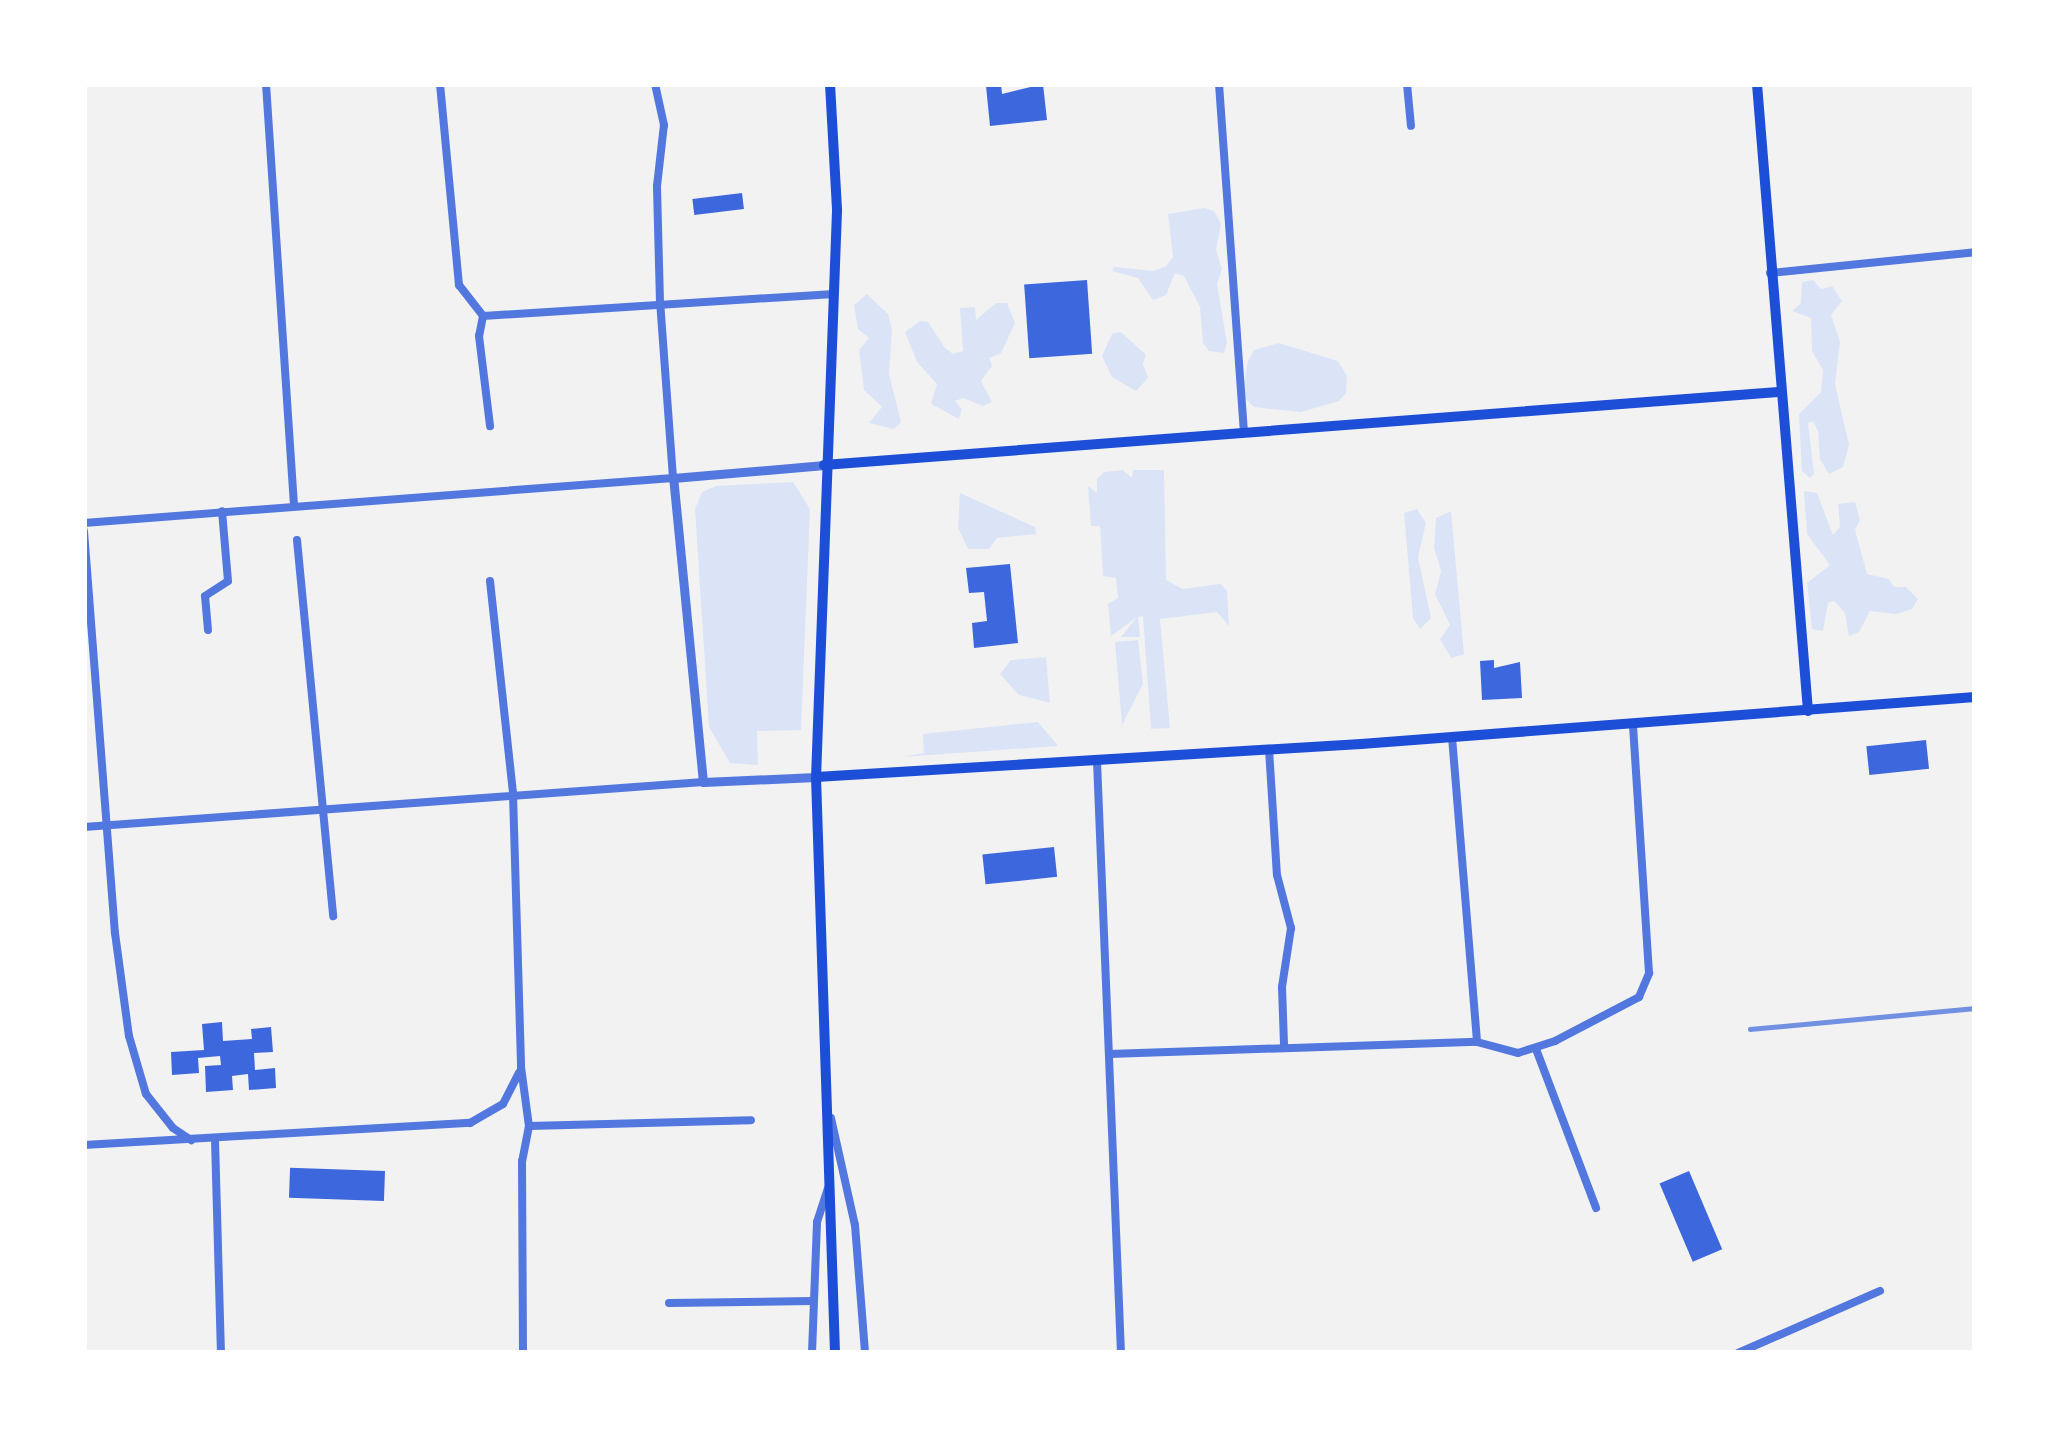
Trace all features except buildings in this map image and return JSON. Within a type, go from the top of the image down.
[{"type":"main road","points":[[830,84],[836,211],[815,777],[835,1353]]},
{"type":"main road","points":[[1757,84],[1778,392],[1808,711]]},
{"type":"main road","points":[[824,465],[1778,392]]},
{"type":"main road","points":[[815,777],[1452,737],[1975,697]]},
{"type":"street","points":[[266,84],[294,504]]},
{"type":"street","points":[[440,84],[459,285],[483,316],[479,336],[490,426]]},
{"type":"street","points":[[655,84],[664,125],[657,185],[660,302],[703,782]]},
{"type":"street","points":[[1219,84],[1244,434]]},
{"type":"street","points":[[1407,84],[1411,126]]},
{"type":"street","points":[[1770,273],[1975,252]]},
{"type":"street","points":[[483,316],[834,294]]},
{"type":"street","points":[[191,1140],[159,1113],[138,1076],[120,980],[84,527],[294,504],[824,465]]},
{"type":"street","points":[[208,630],[205,596],[228,581],[222,511]]},
{"type":"street","points":[[297,540],[333,916]]},
{"type":"street","points":[[490,580],[513,794],[521,1067],[529,1126],[522,1161],[523,1353]]},
{"type":"street","points":[[1109,1054],[1478,1042],[1502,1052],[1537,1049],[1639,997],[1649,973],[1633,724]]},
{"type":"street","points":[[1452,737],[1478,1042]]},
{"type":"street","points":[[1269,749],[1276,875],[1291,928],[1282,987],[1284,1046]]},
{"type":"street","points":[[1097,759],[1121,1353]]},
{"type":"street","points":[[84,827],[513,794],[815,777]]},
{"type":"street","points":[[1537,1049],[1596,1208]]},
{"type":"street","points":[[84,1145],[470,1123],[503,1104],[521,1067]]},
{"type":"street","points":[[830,1112],[855,1225],[865,1353]]},
{"type":"street","points":[[529,1126],[751,1120]]},
{"type":"street","points":[[215,1140],[221,1353]]},
{"type":"street","points":[[812,1353],[817,1222],[832,1175]]},
{"type":"street","points":[[1738,1353],[1880,1291]]},
{"type":"street","points":[[669,1304],[812,1301]]},
{"type":"shaded area","points":[[1204,208],[1214,211],[1221,224],[1216,250],[1222,269],[1217,284],[1227,343],[1224,353],[1209,351],[1203,343],[1200,307],[1184,276],[1175,273],[1166,295],[1153,300],[1138,278],[1112,271],[1114,267],[1154,271],[1166,266],[1173,257],[1168,214]]},
{"type":"shaded area","points":[[1813,280],[1821,289],[1832,286],[1842,301],[1831,315],[1840,342],[1835,384],[1849,445],[1843,467],[1829,474],[1820,459],[1818,431],[1813,421],[1808,423],[1814,474],[1810,478],[1802,471],[1799,414],[1821,392],[1823,370],[1812,351],[1811,318],[1792,311],[1801,303],[1802,282]]},
{"type":"shaded area","points":[[867,294],[888,314],[892,330],[889,374],[901,422],[894,429],[869,423],[882,407],[864,390],[859,350],[869,338],[858,329],[854,305]]},
{"type":"shaded area","points":[[996,303],[1007,303],[1015,323],[1001,353],[989,358],[992,366],[981,381],[992,402],[983,406],[963,398],[955,401],[962,409],[959,419],[931,404],[937,384],[917,362],[905,332],[920,321],[928,322],[945,348],[953,354],[963,351],[960,308],[975,307],[976,320]]},
{"type":"shaded area","points":[[1121,332],[1146,355],[1143,364],[1148,378],[1136,391],[1112,377],[1102,356],[1112,334]]},
{"type":"shaded area","points":[[1279,343],[1338,361],[1347,376],[1346,393],[1339,401],[1301,412],[1254,407],[1242,395],[1248,361],[1254,350]]},
{"type":"shaded area","points":[[1123,470],[1132,478],[1133,470],[1164,470],[1166,580],[1183,589],[1220,584],[1227,590],[1229,626],[1217,612],[1160,619],[1170,728],[1151,729],[1143,616],[1138,617],[1140,637],[1121,637],[1137,617],[1111,636],[1108,604],[1118,598],[1116,578],[1103,576],[1100,526],[1091,526],[1088,486],[1097,493],[1097,479],[1104,472]]},
{"type":"shaded area","points":[[793,482],[810,509],[801,730],[757,731],[758,765],[730,763],[709,727],[695,509],[702,492],[716,486]]},
{"type":"shaded area","points":[[1804,491],[1817,493],[1833,535],[1840,527],[1838,504],[1855,502],[1860,520],[1855,530],[1867,574],[1889,579],[1894,587],[1906,587],[1918,599],[1912,609],[1896,614],[1870,611],[1859,632],[1849,636],[1845,613],[1834,601],[1828,603],[1823,631],[1812,629],[1807,583],[1830,565],[1807,534]]},
{"type":"shaded area","points":[[960,493],[1035,527],[1036,534],[997,538],[989,549],[968,549],[958,528]]},
{"type":"shaded area","points":[[1417,509],[1426,523],[1418,557],[1431,618],[1420,629],[1413,618],[1404,513]]},
{"type":"shaded area","points":[[1451,511],[1464,654],[1451,658],[1440,639],[1450,625],[1435,594],[1441,571],[1434,548],[1436,518]]},
{"type":"shaded area","points":[[1138,640],[1143,684],[1122,725],[1115,642]]},
{"type":"shaded area","points":[[1046,657],[1050,703],[1019,695],[1000,674],[1011,660]]},
{"type":"shaded area","points":[[1038,722],[1058,746],[901,757],[924,753],[923,734]]},
{"type":"railway","points":[[1750,1029],[1975,1008]]}]
